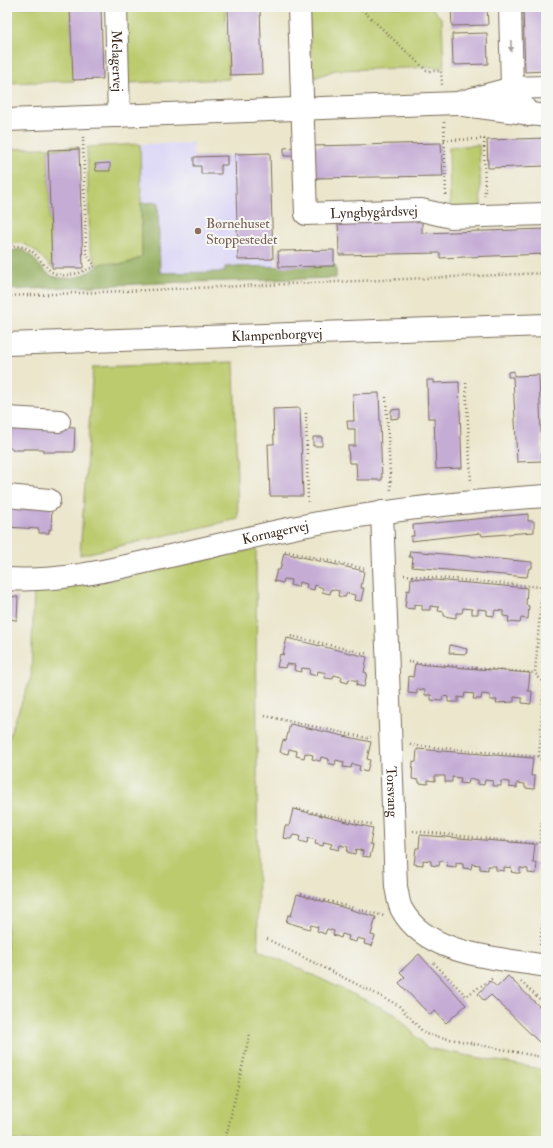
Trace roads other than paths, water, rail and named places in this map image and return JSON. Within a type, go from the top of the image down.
[{"type":"street","name":"Melagervej","points":[[116,7],[118,116]]},
{"type":"street","points":[[299,7],[302,109]]},
{"type":"street","points":[[510,7],[512,88],[537,115]]},
{"type":"street","points":[[457,104],[512,88],[546,87]]},
{"type":"street","points":[[7,120],[457,104],[537,115]]},
{"type":"street","name":"Lyngbygårdsvej","points":[[302,109],[306,214],[421,210],[451,217],[546,214]]},
{"type":"street","name":"Klampenborgvej","points":[[7,344],[546,325]]},
{"type":"street","points":[[7,418],[59,421]]},
{"type":"street","points":[[7,496],[49,500]]},
{"type":"street","name":"Kornagervej","points":[[7,579],[62,577],[108,570],[309,526],[386,511],[471,501],[546,496]]},
{"type":"street","name":"Torsvang","points":[[386,511],[389,737],[396,887],[402,910],[413,925],[430,940],[451,949],[542,965]]},
{"type":"place","name":"Børnehuset Stoppestedet","points":[[198,231]]}]
